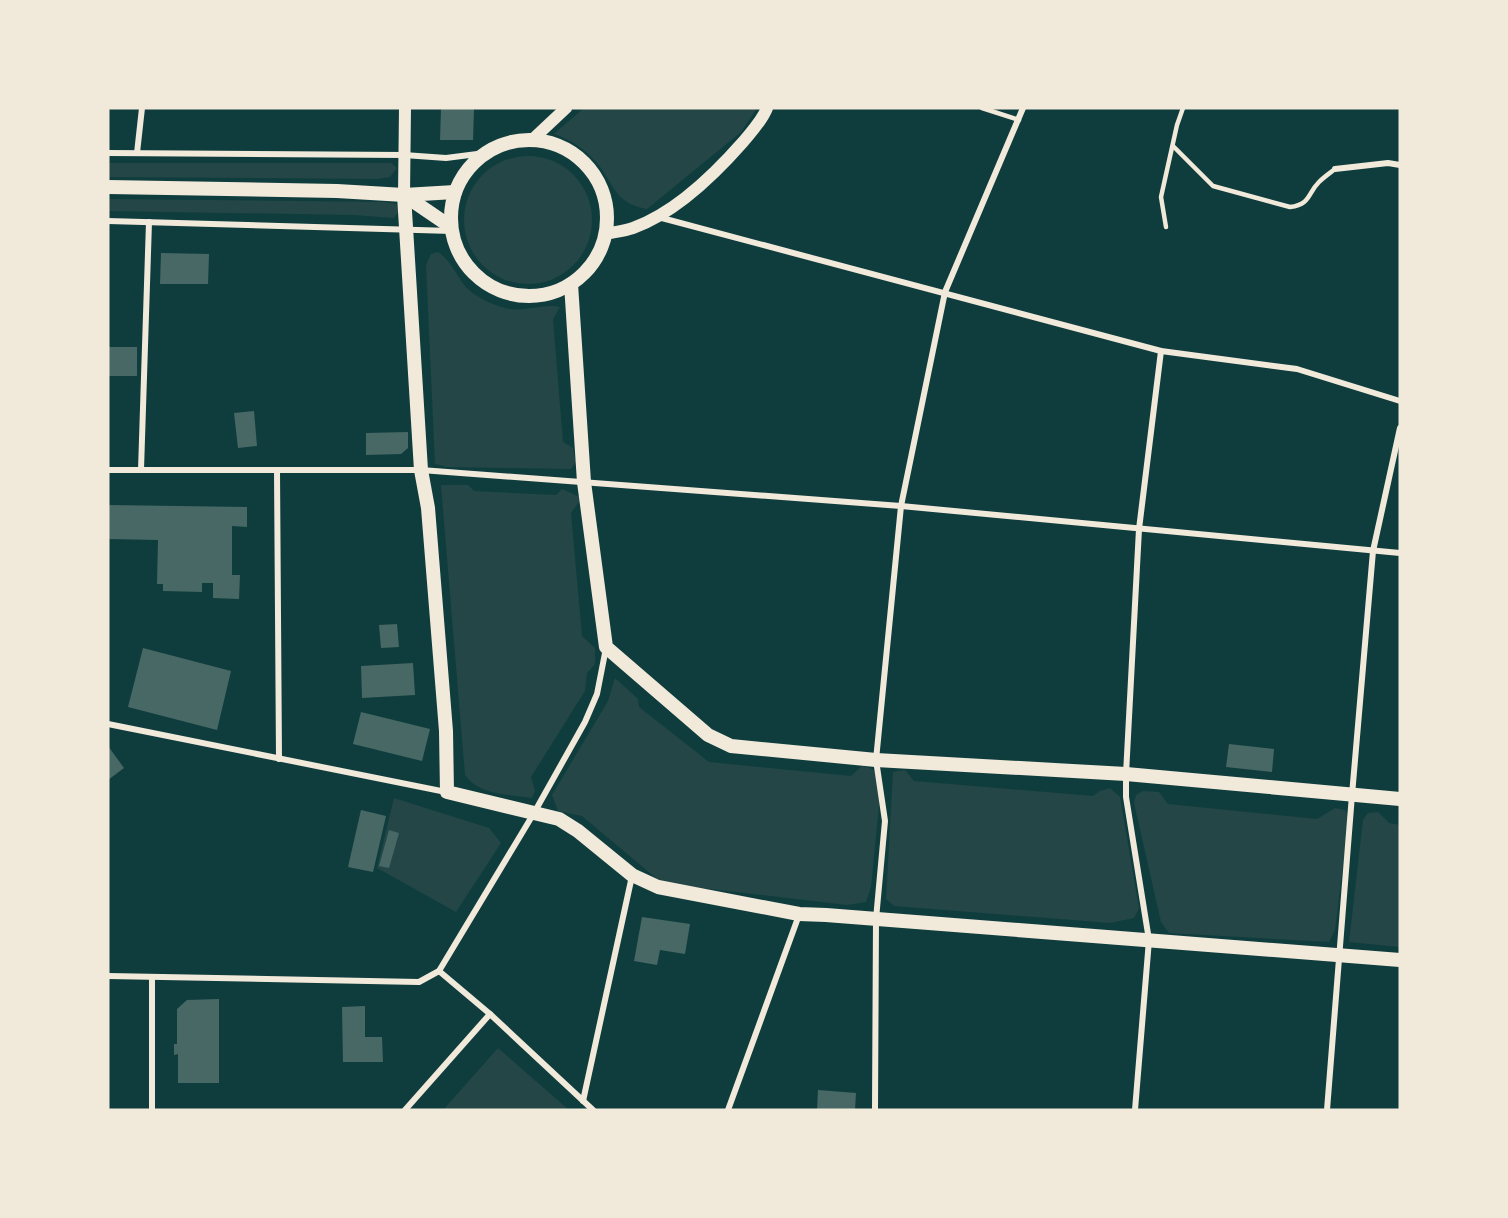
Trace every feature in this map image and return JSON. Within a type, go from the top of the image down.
[{"type":"main road","points":[[405,108],[405,230],[421,470],[428,508],[446,731],[447,792],[559,819],[578,831],[632,875],[658,887],[799,914],[1400,960]]},
{"type":"main road","points":[[533,140],[566,108]]},
{"type":"main road","points":[[606,234],[633,228],[657,217],[703,184],[764,117],[767,108]]},
{"type":"main road","points":[[533,140],[559,145],[582,160],[598,181],[607,207],[606,234],[598,254],[587,271],[571,284],[547,294],[521,296],[496,290],[474,275],[459,254],[451,229],[450,211],[455,192],[467,170],[485,153],[508,142],[533,140]]},
{"type":"main road","points":[[108,187],[337,191],[404,195],[455,192]]},
{"type":"main road","points":[[404,195],[451,229]]},
{"type":"main road","points":[[571,284],[584,482],[606,647],[708,735],[731,746],[876,760],[1126,774],[1400,799]]},
{"type":"street","points":[[137,153],[142,108]]},
{"type":"street","points":[[875,1110],[876,919],[885,821],[876,760],[901,506],[945,292],[1023,108]]},
{"type":"street","points":[[108,153],[404,155],[446,158],[485,153]]},
{"type":"street","points":[[1335,169],[1388,163],[1400,165]]},
{"type":"street","points":[[657,217],[1161,351],[1297,369],[1400,401]]},
{"type":"street","points":[[108,220],[405,230],[451,229]]},
{"type":"street","points":[[141,470],[149,222]]},
{"type":"street","points":[[1135,1110],[1149,940],[1126,797],[1126,774],[1139,529],[1161,351]]},
{"type":"street","points":[[1327,1110],[1373,551],[1400,428]]},
{"type":"street","points":[[108,470],[421,470],[901,506],[1400,553]]},
{"type":"street","points":[[277,470],[279,759]]},
{"type":"street","points":[[108,976],[419,982],[439,971],[534,813],[593,705],[602,674],[606,647]]},
{"type":"street","points":[[108,724],[447,792]]},
{"type":"street","points":[[583,1101],[632,875]]},
{"type":"street","points":[[728,1110],[799,914]]},
{"type":"street","points":[[439,971],[490,1014],[593,1110]]},
{"type":"street","points":[[152,977],[152,1110]]},
{"type":"street","points":[[405,1110],[490,1014]]},
{"type":"lane","points":[[982,108],[1019,120]]},
{"type":"lane","points":[[1166,227],[1161,197],[1183,108]]},
{"type":"lane","points":[[1173,146],[1214,186],[1290,207],[1301,206],[1309,199],[1317,183],[1335,169]]},
{"type":"shaded area","points":[[584,108],[757,108],[741,132],[647,209],[621,198],[597,163],[587,153],[572,142],[554,134]]},
{"type":"shaded area","points":[[528,156],[553,161],[573,175],[587,195],[592,220],[587,245],[573,265],[553,279],[528,284],[503,279],[483,265],[469,245],[464,220],[469,195],[483,175],[503,161]]},
{"type":"shaded area","points":[[108,163],[391,163],[397,168],[390,177],[377,179],[108,177]]},
{"type":"shaded area","points":[[108,199],[385,202],[396,204],[399,211],[394,218],[354,215],[108,211]]},
{"type":"shaded area","points":[[438,252],[468,289],[488,302],[512,309],[560,307],[553,319],[563,442],[573,448],[576,462],[571,469],[447,467],[435,464],[426,265],[431,254]]},
{"type":"shaded area","points":[[441,485],[468,485],[474,491],[556,495],[562,489],[582,498],[571,513],[582,636],[595,648],[595,664],[587,673],[585,691],[531,777],[535,791],[532,798],[487,790],[471,782],[465,775]]},
{"type":"shaded area","points":[[615,678],[638,699],[639,707],[709,762],[851,776],[862,766],[873,770],[881,785],[871,887],[866,902],[847,905],[668,884],[656,878],[582,816],[558,811],[552,795],[608,701]]},
{"type":"shaded area","points":[[905,770],[914,781],[1093,796],[1110,788],[1120,797],[1139,908],[1134,918],[1110,923],[894,906],[886,899],[893,772]]},
{"type":"shaded area","points":[[1143,791],[1159,792],[1168,804],[1317,819],[1335,808],[1345,810],[1349,817],[1335,930],[1329,942],[1169,933],[1161,922],[1134,803],[1136,795]]},
{"type":"shaded area","points":[[394,798],[489,828],[501,843],[456,912],[377,868]]},
{"type":"shaded area","points":[[1378,812],[1389,823],[1400,825],[1400,947],[1349,942],[1363,820],[1368,813]]},
{"type":"shaded area","points":[[498,1048],[569,1110],[443,1110]]},
{"type":"building","points":[[441,108],[474,108],[473,140],[440,140]]},
{"type":"building","points":[[161,253],[209,254],[208,284],[160,284]]},
{"type":"building","points":[[108,347],[137,347],[137,376],[108,376]]},
{"type":"building","points":[[254,411],[257,446],[238,448],[234,413]]},
{"type":"building","points":[[408,432],[408,448],[401,454],[366,455],[366,433]]},
{"type":"building","points":[[108,505],[247,507],[247,527],[232,526],[232,575],[240,575],[239,599],[213,598],[213,583],[202,583],[202,592],[163,591],[163,584],[157,584],[158,540],[108,539]]},
{"type":"building","points":[[397,624],[399,647],[381,648],[379,625]]},
{"type":"building","points":[[143,648],[231,671],[217,730],[128,707]]},
{"type":"building","points":[[413,663],[415,695],[362,698],[361,666]]},
{"type":"building","points":[[361,712],[430,729],[422,761],[353,744]]},
{"type":"building","points":[[1229,744],[1274,749],[1272,772],[1226,767]]},
{"type":"building","points":[[108,746],[124,768],[108,780]]},
{"type":"building","points":[[361,810],[386,816],[373,872],[348,867]]},
{"type":"building","points":[[389,830],[399,833],[389,868],[379,866]]},
{"type":"building","points":[[642,917],[690,924],[685,954],[660,950],[657,965],[634,961]]},
{"type":"building","points":[[219,999],[219,1083],[178,1083],[178,1054],[174,1055],[174,1044],[177,1044],[177,1009],[187,1000]]},
{"type":"building","points":[[365,1006],[365,1037],[382,1037],[383,1062],[343,1062],[342,1007]]},
{"type":"building","points":[[818,1090],[856,1093],[855,1110],[817,1110]]}]
